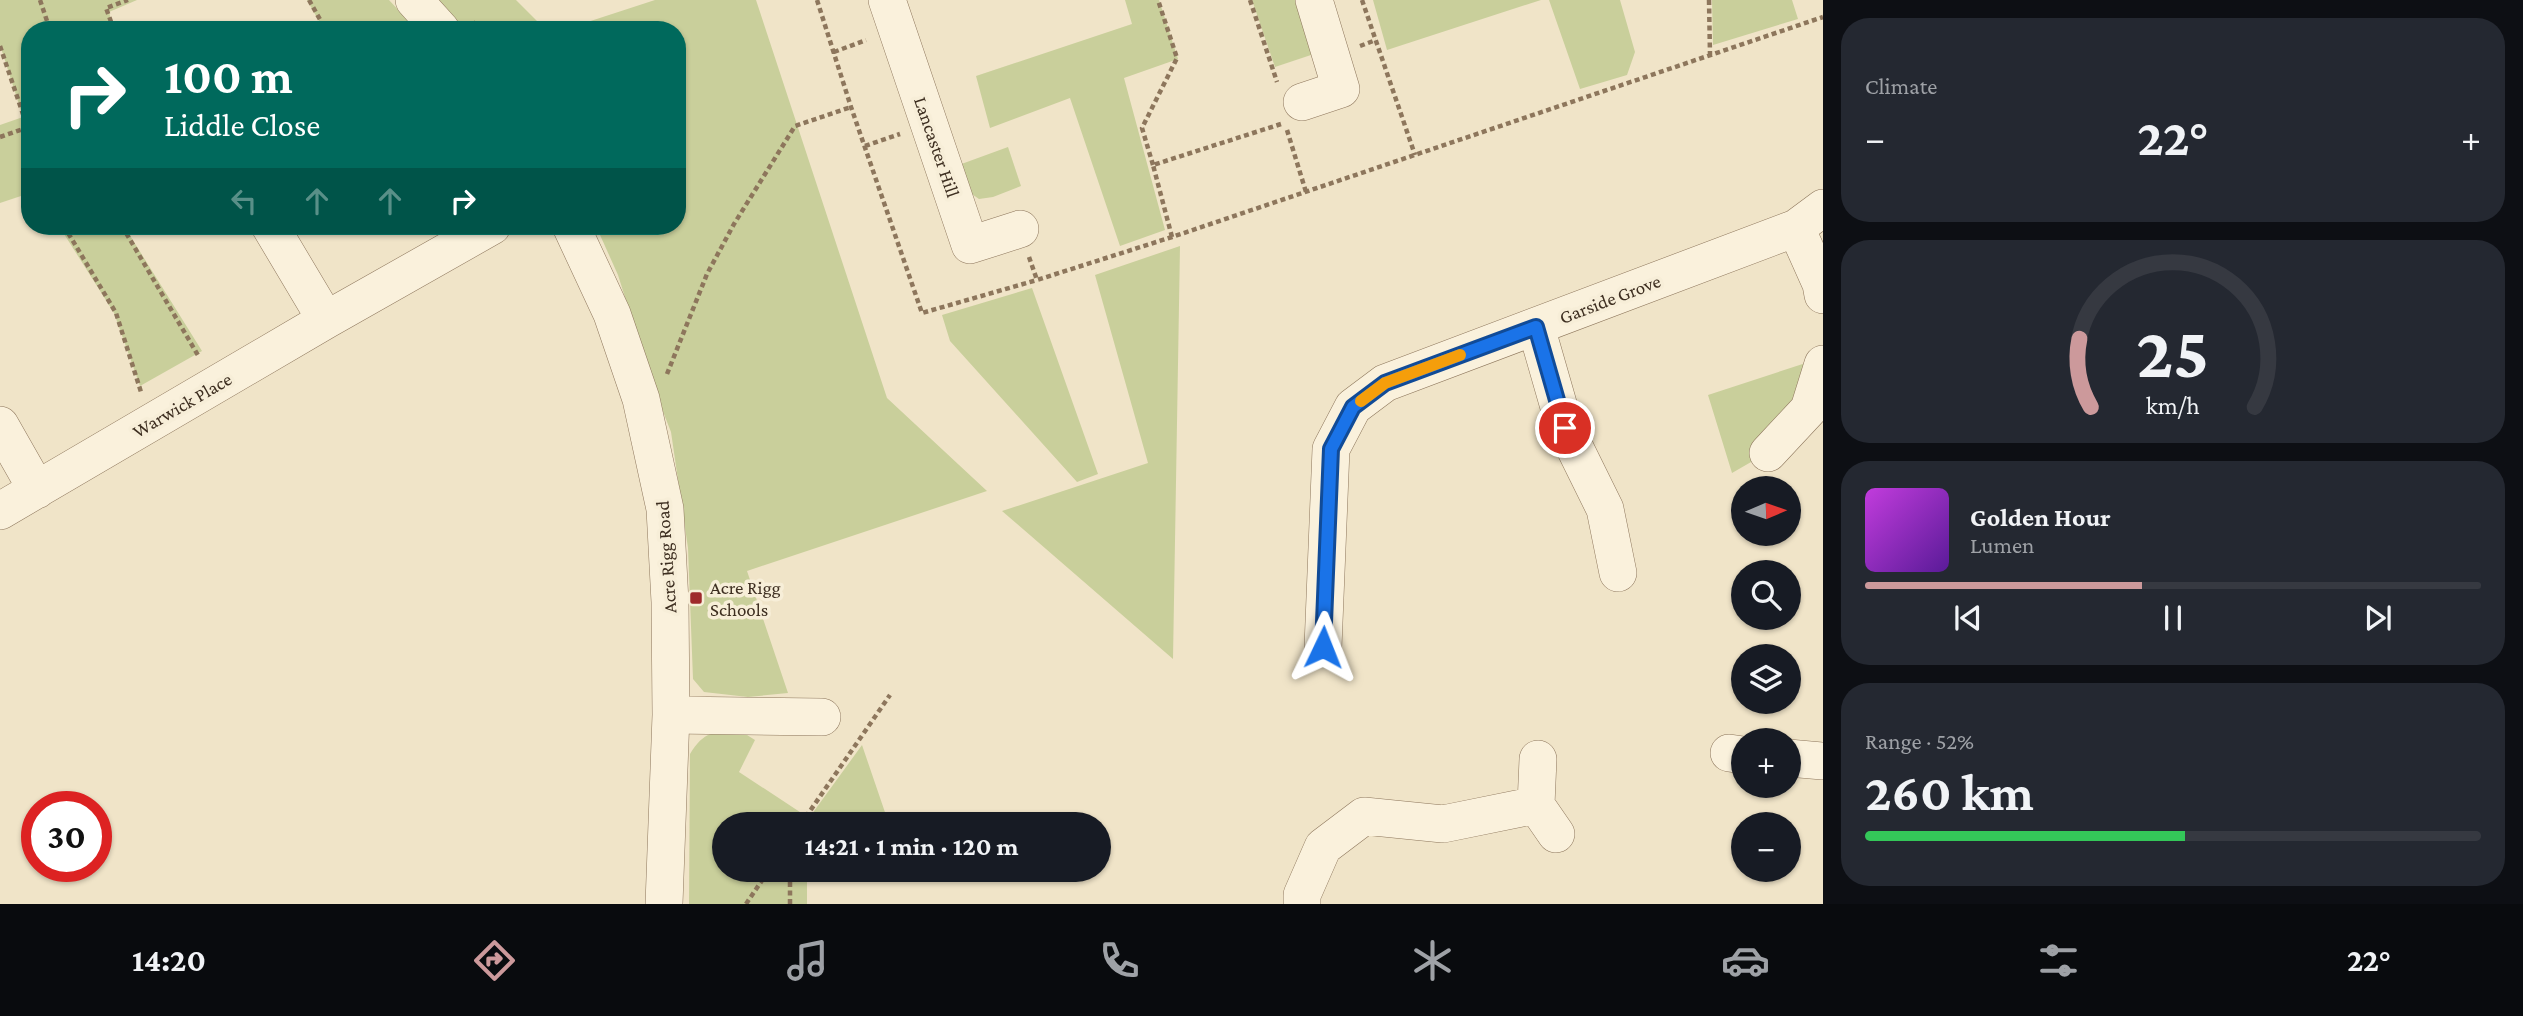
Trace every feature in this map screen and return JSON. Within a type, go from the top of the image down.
[{"type":"street","points":[[414,0],[433,21]]},
{"type":"street","name":"Lancaster Hill","points":[[887,0],[970,244],[1020,229]]},
{"type":"street","points":[[1302,102],[1341,89],[1314,0]]},
{"type":"street","points":[[1809,218],[1823,296]]},
{"type":"street","name":"Garside Grove","points":[[1323,647],[1331,449],[1353,407],[1385,383],[1536,327],[1809,218]]},
{"type":"street","points":[[275,235],[326,320]]},
{"type":"street","name":"Warwick Place","points":[[0,511],[476,235]]},
{"type":"street","name":"Acre Rigg Road","points":[[575,235],[612,314],[641,399],[665,509],[670,602],[671,715],[664,904]]},
{"type":"street","points":[[1536,327],[1565,428],[1605,509],[1618,573]]},
{"type":"street","points":[[1768,453],[1809,409],[1823,364]]},
{"type":"street","points":[[0,425],[37,489]]},
{"type":"street","points":[[671,715],[822,717]]},
{"type":"street","points":[[1538,759],[1536,805],[1556,834]]},
{"type":"street","points":[[1801,759],[1823,761]]},
{"type":"street","points":[[1302,904],[1302,894],[1323,847],[1364,816],[1443,824],[1536,805]]},
{"type":"path","points":[[40,0],[47,21]]},
{"type":"path","points":[[111,21],[106,8],[128,0]]},
{"type":"path","points":[[309,0],[321,21]]},
{"type":"path","points":[[817,0],[922,313],[1172,237],[1823,17]]},
{"type":"path","points":[[1158,0],[1177,58],[1142,128],[1172,237]]},
{"type":"path","points":[[1250,0],[1280,90],[1302,102]]},
{"type":"path","points":[[1362,0],[1415,155]]},
{"type":"path","points":[[1709,0],[1710,55]]},
{"type":"path","points":[[0,46],[21,105]]},
{"type":"path","points":[[667,375],[707,274],[734,224],[795,126],[851,107]]},
{"type":"path","points":[[1153,165],[1285,123],[1306,192]]},
{"type":"path","points":[[0,136],[21,129]]},
{"type":"path","points":[[1020,229],[1037,280]]},
{"type":"path","points":[[69,235],[116,313],[139,389],[156,420]]},
{"type":"path","points":[[127,235],[216,384]]},
{"type":"path","points":[[809,812],[890,695]]},
{"type":"path","points":[[746,904],[761,882]]},
{"type":"path","points":[[790,882],[790,904]]},
{"type":"green space","points":[[0,0],[137,0],[109,12],[112,21],[21,21],[21,111],[0,45]]},
{"type":"green space","points":[[307,0],[389,0],[409,21],[319,21]]},
{"type":"green space","points":[[437,0],[516,0],[537,21],[457,21]]},
{"type":"green space","points":[[655,0],[756,0],[887,398],[987,491],[747,571],[788,693],[748,697],[704,692],[693,679],[688,548],[671,432],[653,386],[618,275],[600,235],[686,235],[686,21],[591,21]]},
{"type":"green space","points":[[1125,0],[1159,0],[1178,59],[1124,78],[1165,230],[1120,246],[1070,98],[990,128],[976,76],[1132,24]]},
{"type":"green space","points":[[1252,0],[1299,0],[1317,53],[1275,67]]},
{"type":"green space","points":[[1373,0],[1541,0],[1387,50]]},
{"type":"green space","points":[[1549,0],[1620,0],[1635,52],[1627,75],[1580,89]]},
{"type":"green space","points":[[1712,0],[1792,0],[1798,19],[1713,45]]},
{"type":"green space","points":[[21,118],[21,196],[0,203],[0,125]]},
{"type":"green space","points":[[1008,147],[1021,186],[993,197],[979,199],[966,190],[956,166]]},
{"type":"green space","points":[[65,235],[130,235],[202,351],[140,386],[114,313]]},
{"type":"green space","points":[[1180,246],[1173,659],[1002,511],[1148,463],[1095,275]]},
{"type":"green space","points":[[1032,288],[1098,474],[1077,482],[950,341],[942,315]]},
{"type":"green space","points":[[1815,360],[1804,406],[1758,458],[1732,473],[1708,395]]},
{"type":"green space","points":[[739,730],[755,740],[739,772],[800,812],[712,812],[712,882],[807,882],[807,904],[689,904],[690,754],[705,737],[723,731]]},
{"type":"green space","points":[[862,745],[885,812],[813,812]]},
{"type":"slow traffic","points":[[1361,401],[1385,383],[1460,355]]},
{"type":"place","name":"Acre Rigg Schools","points":[[696,598]]},
{"type":"route","points":[[1323,647],[1331,449],[1353,407],[1385,383],[1536,327],[1565,428]]}]
